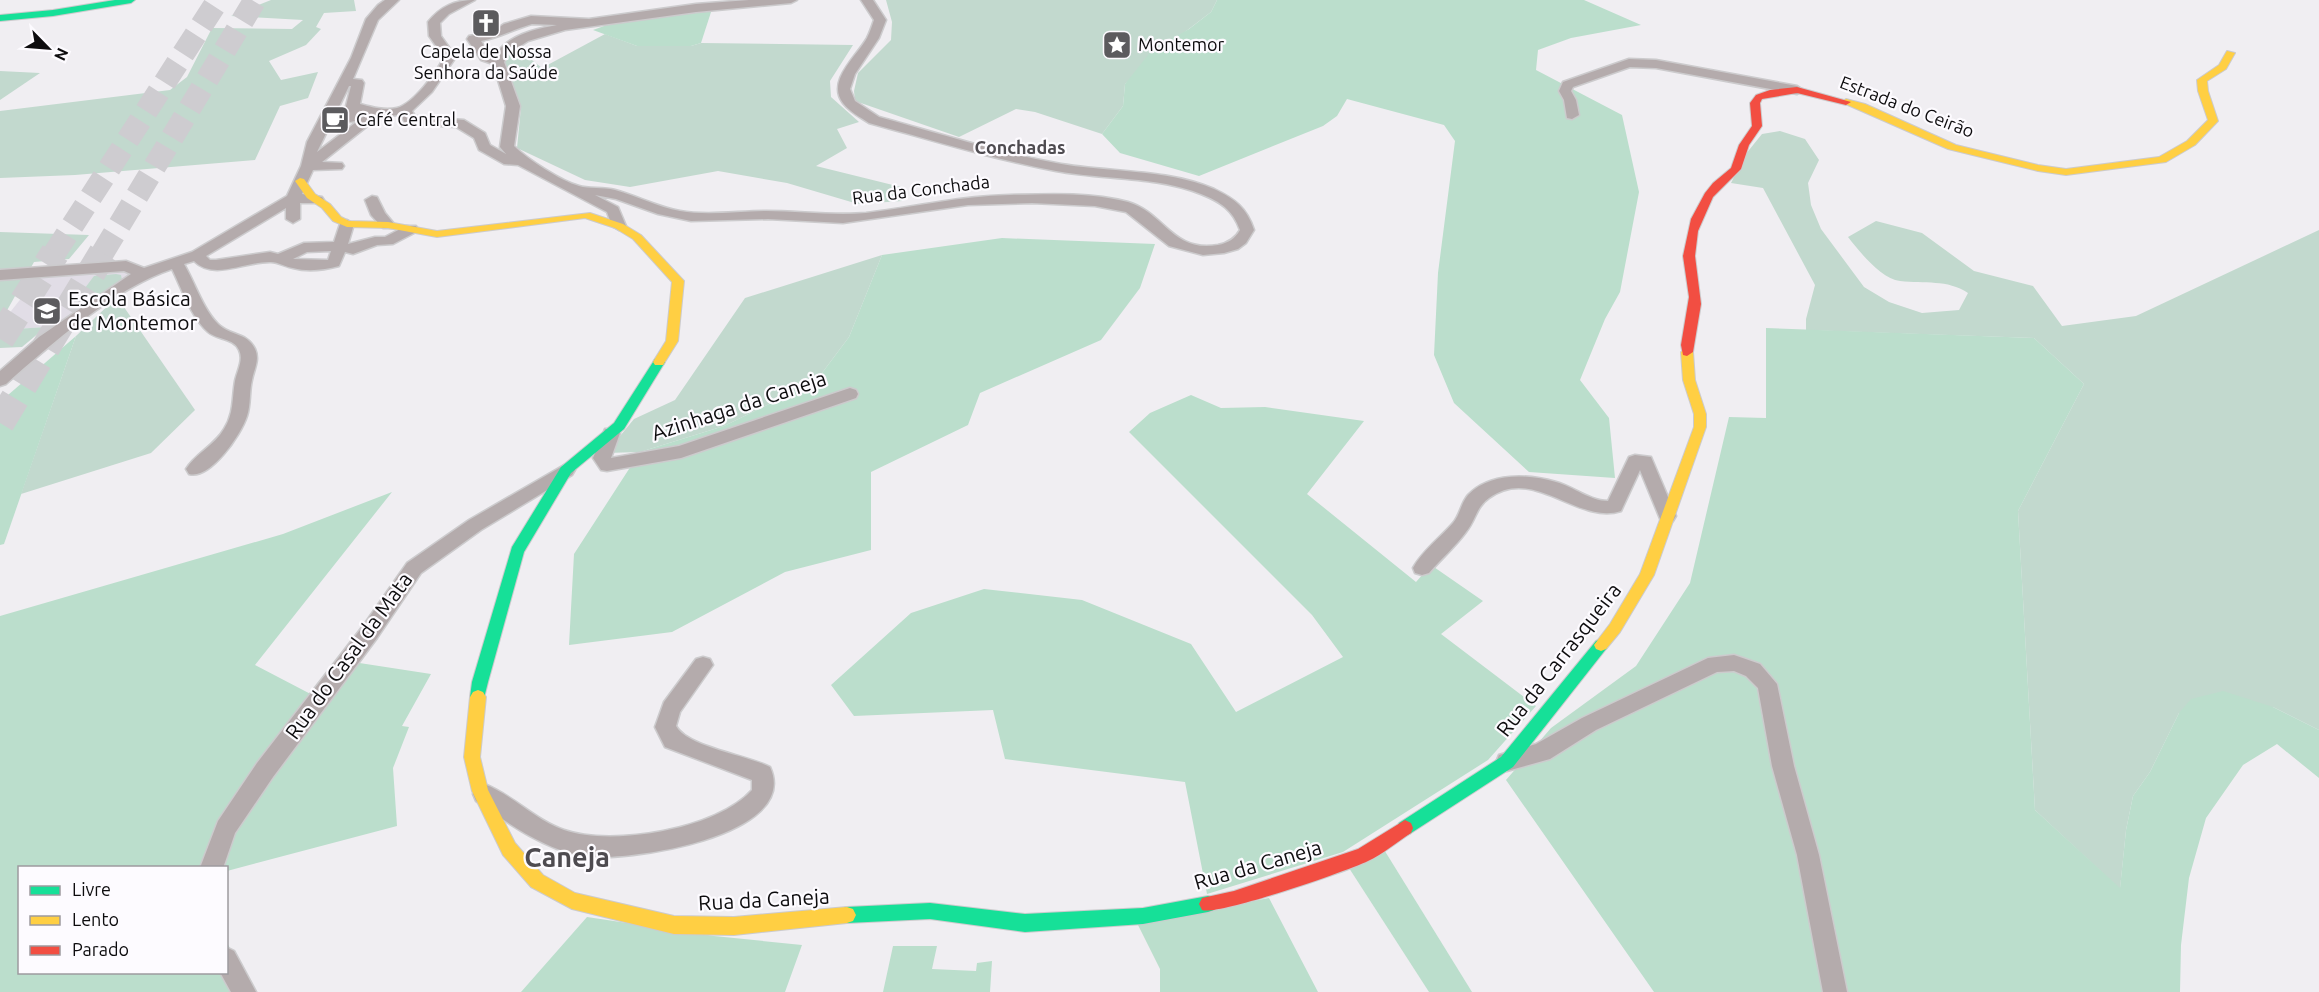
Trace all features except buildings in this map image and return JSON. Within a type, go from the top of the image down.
[{"type":"street","points":[[0,18],[53,13],[131,0]]},
{"type":"street","points":[[293,219],[293,198],[308,166],[314,142],[345,82],[372,19],[382,7],[393,0]]},
{"type":"street","points":[[354,107],[377,112],[406,111],[423,97],[450,57],[435,36],[434,22],[445,11],[469,0]]},
{"type":"street","points":[[619,226],[613,210],[521,161],[507,147],[513,106],[498,62],[504,49],[513,43],[551,30],[589,23],[696,8],[791,0]]},
{"type":"street","name":"Rua da Conchada","points":[[581,191],[590,190],[663,212],[690,217],[756,215],[852,219],[947,203],[1016,199],[1090,202],[1119,205],[1142,213],[1167,238],[1182,247],[1212,249],[1228,247],[1240,241],[1247,230],[1241,214],[1229,202],[1194,187],[1161,179],[1058,168],[874,120],[854,107],[845,97],[843,88],[850,70],[873,37],[880,20],[867,0]]},
{"type":"street","points":[[498,62],[485,57],[473,39],[496,35],[508,27],[531,20],[589,23]]},
{"type":"street","name":"Estrada do Ceirão","points":[[1667,516],[1700,427],[1700,414],[1689,380],[1687,344],[1695,299],[1689,257],[1691,232],[1711,192],[1736,169],[1740,162],[1743,145],[1757,126],[1755,104],[1759,97],[1770,93],[1797,90],[1862,106],[1952,147],[2038,168],[2066,172],[2088,171],[2162,160],[2191,143],[2213,121],[2213,112],[2201,93],[2202,80],[2223,67],[2230,53]]},
{"type":"street","points":[[1572,115],[1570,100],[1565,91],[1568,85],[1629,63],[1683,67],[1797,90]]},
{"type":"street","points":[[345,82],[358,83],[354,107],[351,111],[351,127],[356,128]]},
{"type":"street","points":[[406,111],[410,120],[459,123],[476,132],[484,147],[490,151],[509,161],[521,161]]},
{"type":"street","points":[[308,166],[377,112]]},
{"type":"street","points":[[308,166],[337,166]]},
{"type":"street","points":[[300,181],[310,196],[347,224],[388,225],[437,234],[586,215],[619,226]]},
{"type":"street","points":[[0,380],[45,341],[143,273],[197,255],[293,198],[322,203]]},
{"type":"street","points":[[372,200],[378,215],[388,225]]},
{"type":"street","points":[[197,255],[206,264],[216,266],[270,257],[288,263],[327,264],[334,262],[347,224]]},
{"type":"street","name":"Rua da Caneja","points":[[619,226],[637,237],[678,280],[672,341],[619,426],[566,470],[517,551],[480,682],[472,757],[480,791],[509,849],[537,881],[572,901],[674,925],[734,926],[852,915],[930,911],[1025,923],[1143,916],[1234,899],[1363,855],[1507,762]]},
{"type":"street","points":[[340,248],[353,249],[375,241],[387,241],[411,229]]},
{"type":"street","points":[[176,263],[212,329],[242,341],[248,349],[250,365],[242,383],[244,392],[238,420],[231,435],[218,450],[195,469]]},
{"type":"street","points":[[0,274],[126,266],[143,273]]},
{"type":"street","name":"Azinhaga da Caneja","points":[[611,433],[602,458],[606,465],[681,452],[850,394]]},
{"type":"street","points":[[1422,568],[1460,527],[1473,501],[1482,493],[1497,486],[1520,483],[1552,487],[1592,506],[1605,509],[1615,506],[1635,460],[1645,462],[1667,516]]},
{"type":"street","name":"Rua do Casal da Mata","points":[[211,866],[226,828],[265,770],[370,632],[414,568],[475,525],[566,470]]},
{"type":"street","name":"Rua da Carrasqueira","points":[[1507,762],[1615,628],[1638,594],[1647,575],[1667,516]]},
{"type":"street","points":[[1507,762],[1542,752],[1589,724],[1715,664],[1734,663],[1753,670],[1767,684],[1783,766],[1808,855],[1835,992]]},
{"type":"street","points":[[480,791],[555,838],[594,847],[649,843],[706,830],[746,811],[760,798],[765,786],[762,774],[749,767],[699,752],[672,740],[665,727],[671,708],[703,665]]},
{"type":"street","points":[[228,963],[244,992]]},
{"type":"shaded area","name":"Escola Básica de Montemor","points":[[123,270],[129,272],[130,277],[63,326],[0,330],[0,325],[38,277]]},
{"type":"green space","points":[[271,0],[354,0],[356,11],[324,13],[316,27],[321,29],[306,45],[269,61],[281,80],[318,72],[308,98],[280,106],[255,160],[75,175],[0,178],[0,111],[170,90],[187,77],[212,28],[292,29],[303,20],[231,16]]},
{"type":"green space","points":[[886,0],[1217,0],[1211,12],[1177,38],[1125,84],[1123,106],[1102,134],[1035,112],[1016,109],[959,137],[855,101],[854,91],[858,73],[891,40],[892,22]]},
{"type":"green space","points":[[1217,0],[1584,0],[1641,25],[1571,38],[1538,50],[1536,70],[1622,115],[1639,192],[1620,292],[1605,319],[1580,380],[1609,418],[1615,478],[1529,472],[1454,403],[1434,355],[1438,273],[1455,141],[1444,125],[1347,99],[1337,116],[1323,126],[1199,176],[1120,153],[1102,134],[1123,106],[1125,84],[1152,50],[1189,29],[1211,12]]},
{"type":"green space","points":[[712,9],[701,43],[691,46],[637,46],[593,30],[615,22]]},
{"type":"green space","points":[[605,34],[637,46],[691,46],[701,43],[853,45],[830,81],[831,97],[859,122],[837,129],[847,148],[816,166],[905,188],[902,201],[858,204],[787,183],[718,171],[630,187],[585,180],[517,148],[521,107],[504,62],[505,55],[518,49],[542,68]]},
{"type":"green space","points":[[0,71],[40,73],[0,100]]},
{"type":"green space","points":[[1780,131],[1805,139],[1819,160],[1808,183],[1811,205],[1821,229],[1864,287],[1889,302],[1922,313],[1959,310],[1968,293],[1944,284],[1893,279],[1871,264],[1848,237],[1876,221],[1922,233],[1974,271],[2033,286],[2062,326],[2136,316],[2319,230],[2319,730],[2273,707],[2179,713],[2150,772],[2133,796],[2126,830],[2120,889],[2035,810],[2018,511],[2084,384],[2034,338],[1806,330],[1806,319],[1815,285],[1763,188],[1731,183],[1745,155],[1762,134]]},
{"type":"green space","points":[[0,232],[89,235],[69,259],[34,262],[0,323]]},
{"type":"green space","points":[[1002,238],[1155,244],[1140,288],[1101,340],[980,393],[968,425],[871,472],[871,550],[785,572],[672,632],[569,645],[574,554],[640,452],[724,426],[816,381],[849,337],[882,255]]},
{"type":"green space","points":[[882,255],[849,337],[816,381],[724,426],[640,452],[606,453],[634,419],[675,400],[745,298]]},
{"type":"green space","points":[[121,275],[122,280],[100,296],[79,296],[94,276]]},
{"type":"green space","points":[[117,297],[195,410],[151,453],[21,494],[76,336]]},
{"type":"green space","points":[[46,327],[22,347],[0,348],[0,330]]},
{"type":"green space","points":[[1766,328],[2034,338],[2084,384],[2018,511],[2035,810],[2120,888],[2126,830],[2133,796],[2150,772],[2179,713],[2191,699],[2223,691],[2273,707],[2319,730],[2319,778],[2277,744],[2243,765],[2206,818],[2189,878],[2181,945],[2180,992],[1654,992],[1506,780],[1551,728],[1636,666],[1690,583],[1729,417],[1766,418]]},
{"type":"green space","points":[[76,336],[4,544],[0,545],[0,402]]},
{"type":"green space","points":[[1191,395],[1221,408],[1265,407],[1364,421],[1307,494],[1416,582],[1431,565],[1483,601],[1441,634],[1536,706],[1488,760],[1343,852],[1207,894],[1185,782],[1005,759],[993,710],[854,716],[831,685],[911,613],[984,589],[1082,600],[1191,644],[1236,712],[1343,657],[1312,615],[1129,432],[1150,413]]},
{"type":"green space","points":[[392,492],[255,665],[324,701],[353,662],[431,674],[402,726],[409,727],[393,768],[397,826],[228,871],[228,866],[18,866],[18,974],[228,974],[228,945],[256,992],[0,992],[0,616],[283,534]]},
{"type":"green space","points":[[1383,848],[1472,992],[1429,992],[1349,868]]},
{"type":"green space","points":[[1269,898],[1318,992],[1160,992],[1160,969],[1137,923]]},
{"type":"green space","points":[[587,917],[714,936],[802,945],[785,992],[521,992]]},
{"type":"green space","points":[[893,946],[937,946],[932,969],[976,971],[977,963],[992,961],[990,992],[883,992]]},
{"type":"tunnel","points":[[54,254],[218,0]]},
{"type":"tunnel","points":[[102,254],[255,0]]},
{"type":"tunnel","points":[[0,339],[55,253]]},
{"type":"tunnel","points":[[0,423],[103,253]]},
{"type":"traffic: fast","points":[[0,18],[53,13],[131,0]]},
{"type":"traffic: fast","points":[[478,697],[480,682],[517,551],[566,470],[619,426],[659,362]]},
{"type":"traffic: fast","points":[[1405,828],[1507,762],[1601,645]]},
{"type":"traffic: fast","points":[[847,915],[930,911],[1025,923],[1143,916],[1208,904]]},
{"type":"traffic: slow","points":[[1846,102],[1862,106],[1952,147],[2038,168],[2066,172],[2162,160],[2191,143],[2213,121],[2203,91],[2202,80],[2223,67],[2230,53]]},
{"type":"traffic: slow","points":[[300,181],[311,196],[326,206],[337,219],[347,224],[388,225],[437,234],[586,215],[619,226],[637,237],[678,281],[672,341],[659,362]]},
{"type":"traffic: slow","points":[[1601,645],[1615,628],[1647,575],[1700,427],[1700,414],[1689,380],[1687,352]]},
{"type":"traffic: slow","points":[[478,697],[472,757],[480,791],[509,849],[537,881],[572,901],[674,925],[734,926],[847,915]]},
{"type":"traffic: jam","points":[[1687,352],[1695,304],[1689,256],[1692,231],[1709,196],[1717,185],[1736,169],[1744,145],[1757,126],[1755,103],[1759,97],[1770,93],[1797,90],[1846,102]]},
{"type":"traffic: jam","points":[[1208,904],[1234,899],[1363,855],[1405,828]]},
{"type":"place","name":"Capela de Nossa Senhora da Saúde","points":[[486,23]]},
{"type":"place","name":"Montemor","points":[[1117,45]]},
{"type":"place","name":"Café Central","points":[[335,120]]},
{"type":"place","name":"Escola Básica de Montemor","points":[[47,311]]},
{"type":"district","name":"Conchadas","points":[[1020,148]]},
{"type":"district","name":"Caneja","points":[[567,858]]}]
